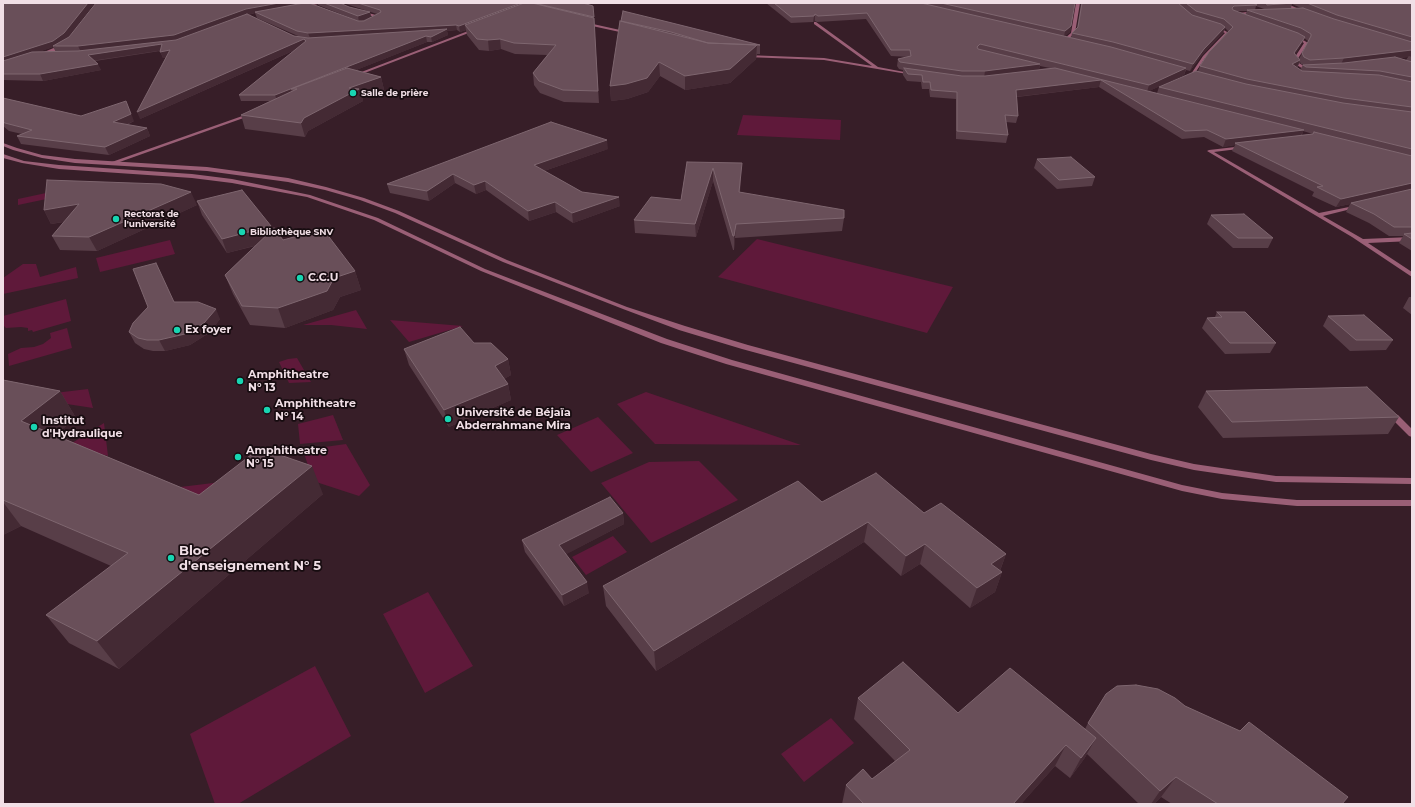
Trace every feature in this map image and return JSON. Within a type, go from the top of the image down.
[{"type":"street","points":[[295,7],[321,3]]},
{"type":"street","points":[[1065,40],[1073,33],[1078,3]]},
{"type":"street","points":[[1282,3],[1307,13]]},
{"type":"street","points":[[308,5],[315,8]]},
{"type":"street","points":[[358,11],[379,17],[370,21]]},
{"type":"street","points":[[1286,11],[1300,11]]},
{"type":"street","points":[[1245,18],[1232,14],[1258,12]]},
{"type":"street","points":[[580,22],[632,34]]},
{"type":"street","points":[[815,23],[878,68]]},
{"type":"street","points":[[1179,81],[1192,75],[1204,57],[1227,33],[1213,26]]},
{"type":"street","points":[[344,79],[479,28]]},
{"type":"street","points":[[450,34],[465,33]]},
{"type":"street","points":[[1290,35],[1306,43],[1296,60],[1300,69],[1319,69]]},
{"type":"street","points":[[1057,38],[1072,42]]},
{"type":"street","points":[[55,56],[35,56],[57,49],[69,41]]},
{"type":"street","points":[[739,55],[824,59],[917,75]]},
{"type":"street","points":[[1185,73],[1200,77]]},
{"type":"street","points":[[112,164],[258,112]]},
{"type":"street","points":[[3,144],[42,156],[74,161],[207,168],[288,180],[362,199],[397,212],[505,261],[624,308],[682,328],[745,347],[1150,458],[1194,468],[1276,479],[1412,481]]},
{"type":"street","points":[[1248,146],[1209,151],[1362,241],[1412,275]]},
{"type":"street","points":[[3,156],[24,162],[59,167],[192,176],[271,188],[308,196],[343,207],[376,220],[483,270],[664,341],[745,366],[1144,478],[1222,496],[1260,500],[1332,503],[1412,503]]},
{"type":"street","points":[[192,176],[207,168]]},
{"type":"street","points":[[1319,215],[1366,204]]},
{"type":"street","points":[[1362,241],[1412,239]]},
{"type":"street","points":[[1395,417],[1412,434]]},
{"type":"shaded area","points":[[743,115],[841,120],[840,140],[737,135]]},
{"type":"shaded area","points":[[74,187],[75,193],[18,205],[18,199]]},
{"type":"shaded area","points":[[757,239],[953,287],[927,333],[718,277]]},
{"type":"shaded area","points":[[170,240],[175,254],[100,272],[96,258]]},
{"type":"shaded area","points":[[23,264],[36,264],[40,277],[76,267],[78,278],[3,294],[3,278]]},
{"type":"shaded area","points":[[66,299],[71,321],[33,332],[32,330],[28,331],[28,328],[6,328],[3,325],[3,316]]},
{"type":"shaded area","points":[[356,310],[367,329],[331,325],[303,325]]},
{"type":"shaded area","points":[[390,320],[463,326],[409,342]]},
{"type":"shaded area","points":[[67,328],[72,348],[9,366],[8,354],[21,348],[34,347],[43,344],[51,338],[50,333]]},
{"type":"shaded area","points":[[297,358],[311,382],[289,383],[279,362]]},
{"type":"shaded area","points":[[88,389],[93,408],[21,397]]},
{"type":"shaded area","points":[[646,392],[801,445],[655,444],[617,404]]},
{"type":"shaded area","points":[[333,415],[343,440],[300,444],[298,424]]},
{"type":"shaded area","points":[[598,417],[633,453],[591,472],[557,435]]},
{"type":"shaded area","points":[[104,423],[108,456],[69,445]]},
{"type":"shaded area","points":[[346,444],[370,485],[359,496],[313,481],[303,450]]},
{"type":"shaded area","points":[[699,461],[738,500],[651,543],[601,483],[649,462]]},
{"type":"shaded area","points":[[254,478],[215,507],[172,488]]},
{"type":"shaded area","points":[[613,536],[627,552],[586,575],[572,557]]},
{"type":"shaded area","points":[[428,592],[473,666],[425,693],[383,614]]},
{"type":"shaded area","points":[[315,666],[351,736],[238,804],[215,804],[190,734]]},
{"type":"shaded area","points":[[831,718],[854,743],[804,782],[781,754]]},
{"type":"building","points":[[3,3],[88,3],[64,33],[53,41],[3,57]]},
{"type":"building","points":[[96,3],[279,3],[246,9],[174,35],[78,46],[53,46],[69,37]]},
{"type":"building","points":[[309,3],[358,21],[364,21],[381,12],[380,10],[358,3],[521,3],[459,26],[308,33],[297,31],[255,12]]},
{"type":"building","points":[[324,3],[340,3],[349,7],[370,12],[358,16]]},
{"type":"building","points":[[524,3],[532,3],[594,18],[598,91],[563,90],[539,81],[533,73],[556,45],[514,43],[500,39],[477,39],[465,25]]},
{"type":"building","points":[[534,3],[583,3],[593,6],[594,17]]},
{"type":"building","points":[[774,3],[921,3],[1111,47],[1186,68],[1149,85],[980,44],[977,47],[978,49],[1040,64],[985,71],[962,71],[900,62],[898,59],[911,56],[910,50],[891,50],[867,13],[818,16],[815,14],[814,16],[791,17]]},
{"type":"building","points":[[941,3],[1075,3],[1071,26],[1065,31]]},
{"type":"building","points":[[1082,3],[1178,3],[1192,15],[1221,24],[1225,27],[1204,49],[1193,64],[1113,42],[1072,33],[1078,27]]},
{"type":"building","points":[[1186,3],[1253,3],[1257,5],[1234,6],[1232,8],[1233,10],[1298,33],[1305,37],[1294,53],[1300,60],[1292,64],[1302,71],[1379,75],[1412,82],[1412,107],[1344,98],[1247,79],[1200,66],[1209,52],[1233,27],[1224,19],[1196,11]]},
{"type":"building","points":[[1266,3],[1293,3],[1267,5]]},
{"type":"building","points":[[1307,3],[1412,3],[1412,37],[1337,15]]},
{"type":"building","points":[[1303,8],[1334,19],[1412,42],[1412,50],[1344,58],[1310,60],[1304,57],[1302,53],[1311,34],[1301,28],[1247,10]]},
{"type":"building","points":[[623,11],[760,45],[708,43],[671,32],[621,21]]},
{"type":"building","points":[[247,14],[294,36],[308,38],[447,29],[431,37],[426,36],[275,95],[239,95],[306,41],[304,39],[137,112],[170,50],[160,52],[162,44],[88,55],[98,64],[40,74],[3,74],[3,61],[32,52],[78,51],[176,40]]},
{"type":"building","points":[[620,21],[708,43],[757,45],[730,69],[685,76],[659,62],[647,78],[626,84],[610,86]]},
{"type":"building","points":[[1395,57],[1412,62],[1412,77],[1380,71],[1306,67],[1303,65],[1344,63]]},
{"type":"building","points":[[347,68],[381,77],[349,88],[359,89],[304,118],[301,123],[241,115],[297,89],[291,89]]},
{"type":"building","points":[[904,68],[962,76],[985,76],[1055,68],[1304,130],[1226,139],[1207,130],[1185,131],[1101,80],[1016,90],[1018,116],[1005,115],[1008,135],[957,131],[957,92],[931,90],[930,82],[923,82],[922,75],[908,74]]},
{"type":"building","points":[[1196,71],[1246,84],[1343,103],[1412,112],[1412,149],[1159,87]]},
{"type":"building","points":[[3,98],[81,116],[126,101],[131,114],[113,122],[147,128],[105,147],[17,136],[32,130],[3,122]]},
{"type":"building","points":[[551,122],[607,140],[534,165],[582,192],[619,197],[572,213],[555,202],[528,211],[485,181],[474,185],[453,174],[427,191],[387,184]]},
{"type":"building","points":[[1314,132],[1412,156],[1412,183],[1341,199],[1317,187],[1323,186],[1235,143],[1313,134]]},
{"type":"building","points":[[1071,157],[1095,177],[1059,180],[1037,159]]},
{"type":"building","points":[[687,162],[742,163],[739,192],[844,210],[844,218],[736,224],[733,236],[713,168],[695,224],[634,220],[651,197],[681,200]]},
{"type":"building","points":[[47,180],[161,184],[191,192],[89,237],[52,236],[79,204],[44,210]]},
{"type":"building","points":[[1412,189],[1412,227],[1394,227],[1374,214],[1351,203]]},
{"type":"building","points":[[242,190],[271,226],[222,239],[197,201]]},
{"type":"building","points":[[1244,214],[1273,238],[1238,238],[1211,215]]},
{"type":"building","name":"C.C.U","points":[[274,228],[283,240],[323,229],[355,271],[334,278],[327,291],[278,308],[242,306],[225,275]]},
{"type":"building","points":[[1412,233],[1412,239],[1404,234]]},
{"type":"building","points":[[156,263],[174,302],[198,302],[216,309],[204,323],[185,334],[159,340],[147,340],[138,338],[129,332],[133,323],[148,307],[133,269]]},
{"type":"building","points":[[1217,312],[1245,312],[1276,343],[1230,343],[1207,318],[1222,317]]},
{"type":"building","points":[[1364,315],[1393,340],[1356,340],[1328,316]]},
{"type":"building","points":[[460,327],[474,343],[491,343],[508,359],[495,366],[508,384],[444,410],[404,349]]},
{"type":"building","points":[[3,380],[60,391],[21,421],[199,495],[260,448],[312,466],[97,641],[46,615],[128,553],[3,500]]},
{"type":"building","points":[[1367,387],[1399,417],[1232,422],[1206,391]]},
{"type":"building","points":[[876,473],[924,513],[941,503],[1006,554],[991,564],[1002,572],[977,588],[925,544],[906,556],[868,522],[654,651],[603,586],[798,481],[822,502]]},
{"type":"building","points":[[610,497],[623,513],[559,545],[587,582],[562,595],[522,540]]},
{"type":"building","points":[[903,662],[958,713],[1010,668],[1096,738],[1081,758],[1066,745],[1013,804],[864,804],[846,785],[863,769],[872,779],[910,750],[858,698]]},
{"type":"building","points":[[1136,685],[1158,689],[1175,698],[1185,706],[1240,731],[1249,722],[1348,797],[1342,804],[1218,804],[1176,777],[1160,791],[1088,723],[1106,694],[1117,686]]},
{"type":"place","name":"Salle de prière","points":[[353,93]]},
{"type":"place","name":"Rectorat de l'université","points":[[116,219]]},
{"type":"place","name":"Bibliothèque SNV","points":[[242,232]]},
{"type":"place","name":"C.C.U","points":[[300,278]]},
{"type":"place","name":"Ex foyer","points":[[177,330]]},
{"type":"place","name":"Amphitheatre N° 13","points":[[240,381]]},
{"type":"place","name":"Amphitheatre N° 14","points":[[267,410]]},
{"type":"place","name":"Université de Béjaïa Abderrahmane Mira","points":[[448,419]]},
{"type":"place","name":"Institut d'Hydraulique","points":[[34,427]]},
{"type":"place","name":"Amphitheatre N° 15","points":[[238,457]]},
{"type":"place","name":"Bloc d'enseignement N° 5","points":[[171,558]]}]
